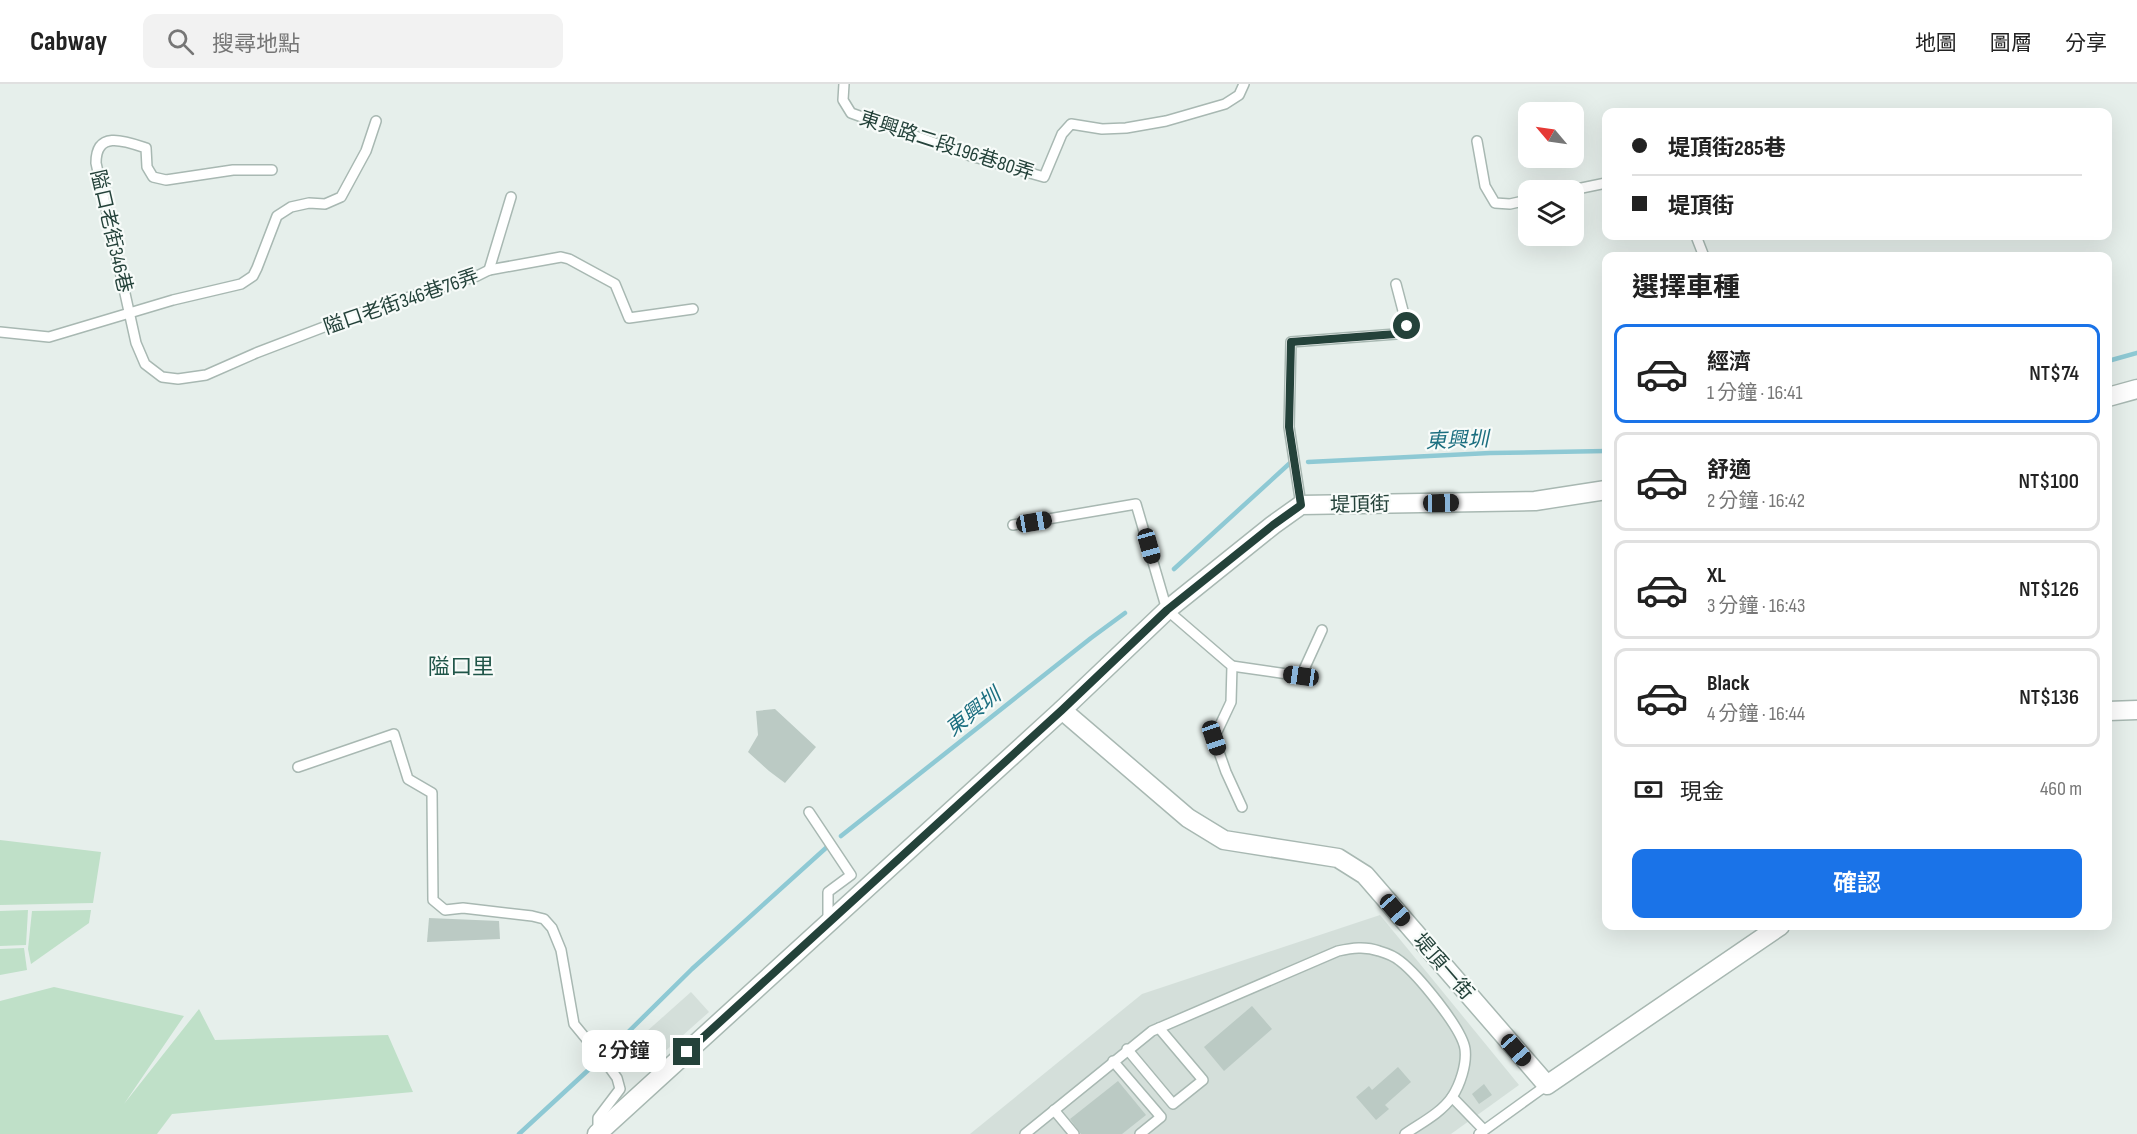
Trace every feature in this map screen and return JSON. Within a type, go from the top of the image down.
[{"type":"street","points":[[2112,396],[2137,389]]},
{"type":"street","name":"堤頂街","points":[[598,1133],[1062,710],[1167,610],[1301,505],[1534,501],[1602,491]]},
{"type":"street","name":"堤頂一街","points":[[1062,710],[1188,818],[1224,840],[1338,858],[1365,875],[1547,1085]]},
{"type":"street","points":[[2112,711],[2137,710]]},
{"type":"street","points":[[1547,1085],[1774,930]]},
{"type":"lane","name":"東興路二段196巷80弄","points":[[844,84],[843,100],[851,113],[971,156],[1044,177],[1062,134],[1071,124],[1102,129],[1126,128],[1166,121],[1226,104],[1239,95],[1244,84]]},
{"type":"lane","points":[[129,313],[241,284],[253,276],[277,216],[291,207],[309,203],[325,204],[341,197],[366,151],[376,121]]},
{"type":"lane","name":"隘口老街346巷","points":[[0,332],[49,337],[129,313],[96,163],[96,151],[99,146],[111,141],[124,140],[146,148],[147,167],[153,177],[166,180],[233,170],[272,170]]},
{"type":"lane","points":[[1477,141],[1485,186],[1495,203],[1518,202]]},
{"type":"lane","points":[[1584,188],[1602,184]]},
{"type":"lane","points":[[489,270],[511,197]]},
{"type":"lane","name":"隘口老街346巷76弄","points":[[129,313],[136,343],[145,364],[162,377],[178,380],[206,375],[256,353],[371,309],[477,276],[489,270],[561,257],[615,284],[629,318],[693,309]]},
{"type":"lane","points":[[1301,505],[1289,427],[1291,342],[1396,334],[1407,326],[1396,284]]},
{"type":"lane","points":[[1013,525],[1136,504],[1167,610],[1232,666],[1301,676],[1322,630]]},
{"type":"lane","points":[[1232,666],[1231,702],[1214,738],[1242,807]]},
{"type":"lane","points":[[298,767],[394,734],[408,779],[432,793],[433,900],[445,910],[463,908],[532,916],[544,920],[552,928],[561,950],[574,1024],[617,1078],[620,1089],[598,1118],[598,1133]]},
{"type":"lane","points":[[809,812],[851,875],[828,892],[828,922]]},
{"type":"lane","points":[[1025,1134],[1144,1035],[1338,951],[1366,948],[1379,950],[1400,961],[1409,969],[1451,1019],[1461,1035],[1466,1050],[1464,1066],[1452,1097],[1431,1116],[1405,1134]]},
{"type":"lane","points":[[1127,1049],[1173,1104],[1203,1080],[1159,1028]]},
{"type":"lane","points":[[1113,1061],[1161,1117],[1140,1134]]},
{"type":"lane","points":[[1452,1097],[1482,1132],[1547,1085]]},
{"type":"lane","points":[[1054,1110],[1074,1134]]},
{"type":"shaded area","points":[[1380,915],[1519,1085],[1451,1134],[970,1134],[1142,994]]},
{"type":"shaded area","points":[[691,992],[709,1012],[645,1069],[627,1049]]},
{"type":"green space","points":[[0,840],[101,852],[93,903],[0,905]]},
{"type":"green space","points":[[28,910],[26,945],[0,946],[0,911]]},
{"type":"green space","points":[[91,910],[89,923],[31,964],[28,949],[32,911]]},
{"type":"green space","points":[[24,948],[27,970],[0,975],[0,949]]},
{"type":"green space","points":[[54,987],[184,1016],[124,1104],[199,1009],[215,1040],[388,1035],[413,1092],[172,1114],[157,1134],[0,1134],[0,1001]]},
{"type":"building","points":[[775,709],[816,747],[785,783],[748,752],[758,735],[756,711]]},
{"type":"building","points":[[429,918],[499,921],[500,939],[427,942]]},
{"type":"building","points":[[1252,1006],[1272,1029],[1224,1071],[1204,1047]]},
{"type":"building","points":[[1398,1067],[1411,1082],[1385,1105],[1389,1109],[1376,1120],[1356,1097],[1369,1086],[1372,1090]]},
{"type":"building","points":[[1118,1081],[1146,1115],[1122,1134],[1081,1134],[1070,1119]]},
{"type":"building","points":[[1484,1084],[1492,1095],[1479,1104],[1472,1094]]},
{"type":"waterway","name":"東興圳","points":[[2112,360],[2137,353]]},
{"type":"waterway","name":"東興圳","points":[[1308,462],[1490,453],[1602,451]]},
{"type":"waterway","name":"東興圳","points":[[1174,569],[1290,463]]},
{"type":"waterway","name":"東興圳","points":[[841,836],[1125,613]]},
{"type":"waterway","name":"東興圳","points":[[612,1048],[692,969],[827,847]]},
{"type":"waterway","name":"東興圳","points":[[519,1134],[597,1062]]},
{"type":"district","name":"隘口里","points":[[461,666]]},
{"type":"route","points":[[687,1052],[1062,710],[1167,610],[1301,505],[1289,427],[1291,342],[1396,334],[1407,326]]}]
